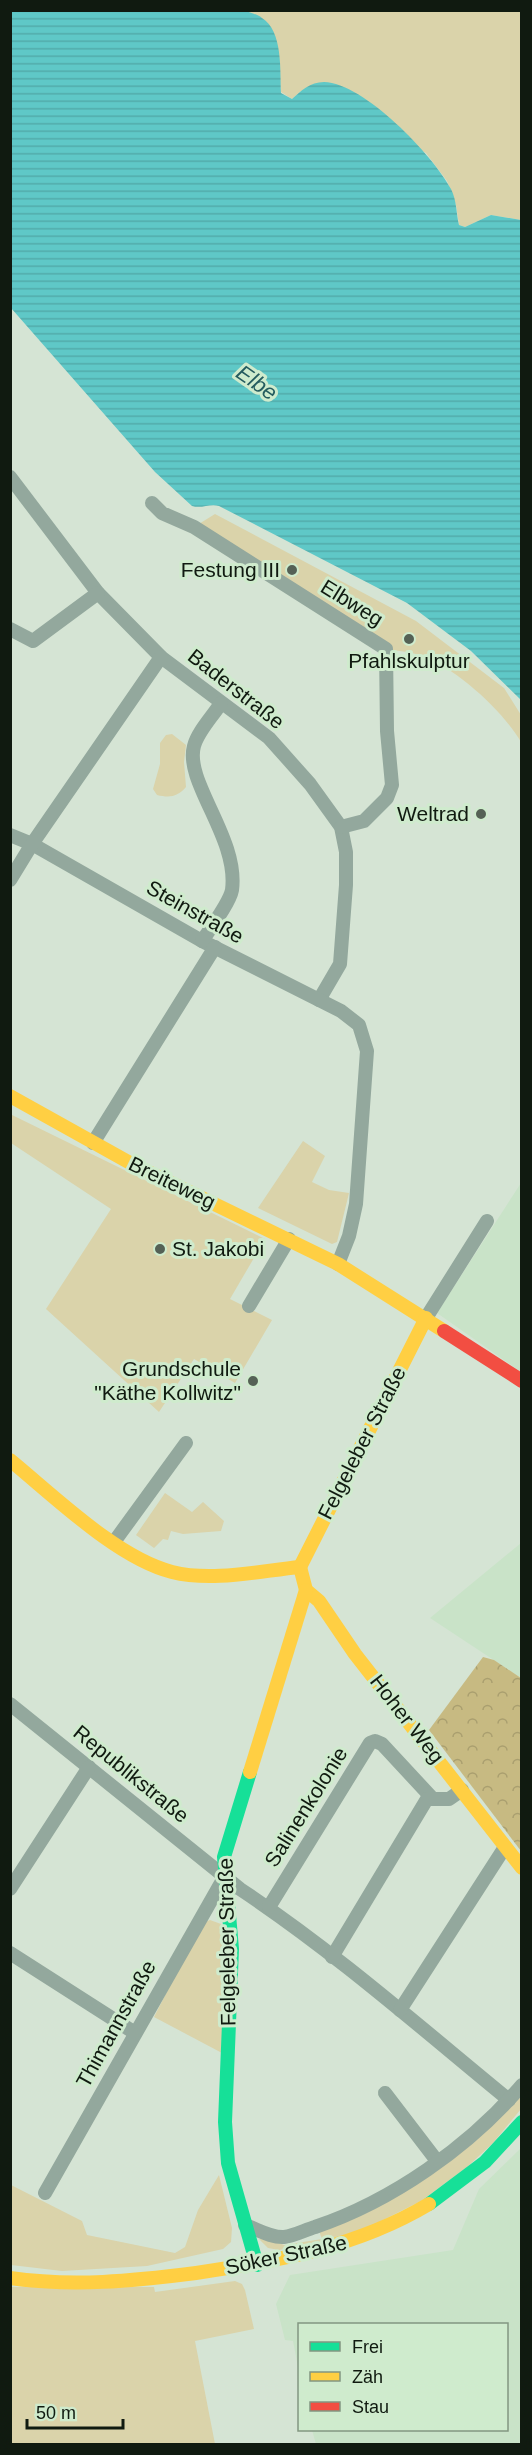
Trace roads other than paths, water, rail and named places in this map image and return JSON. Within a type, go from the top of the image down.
[{"type":"street","name":"Baderstraße","points":[[10,477],[98,593],[161,657],[269,738],[310,784],[341,827]]},
{"type":"street","name":"Elbweg","points":[[152,503],[162,513],[194,527],[386,649],[387,731],[392,785],[387,798],[364,821],[341,827]]},
{"type":"street","points":[[10,629],[33,641],[98,593]]},
{"type":"street","points":[[10,880],[32,844],[161,657]]},
{"type":"street","points":[[93,1143],[208,944],[232,891],[225,838],[194,769],[192,757],[195,743],[221,703]]},
{"type":"street","points":[[319,1000],[340,964],[346,885],[341,827]]},
{"type":"street","name":"Steinstraße","points":[[10,835],[32,844],[208,944],[319,1000],[359,1025],[367,1051],[359,1176],[349,1236],[338,1264]]},
{"type":"street","name":"Breiteweg","points":[[10,1096],[93,1143],[338,1264],[522,1381]]},
{"type":"street","points":[[426,1318],[487,1221]]},
{"type":"street","points":[[249,1306],[289,1239]]},
{"type":"street","name":"Felgeleber Straße","points":[[300,1568],[426,1318]]},
{"type":"street","points":[[114,1542],[186,1443]]},
{"type":"street","points":[[10,1460],[114,1542],[140,1559],[171,1572],[191,1574],[300,1568]]},
{"type":"street","name":"Hoher Weg","points":[[300,1568],[306,1590],[319,1601],[355,1654],[522,1868]]},
{"type":"street","name":"Felgeleber Straße","points":[[257,2265],[228,2163],[225,2122],[232,1949],[225,1876],[227,1845],[306,1590]]},
{"type":"street","name":"Republikstraße","points":[[10,1704],[225,1876]]},
{"type":"street","name":"Salinenkolonie","points":[[269,1907],[370,1743],[375,1741],[381,1744],[433,1799]]},
{"type":"street","points":[[10,1889],[89,1767]]},
{"type":"street","points":[[332,1957],[427,1799],[449,1799],[462,1790]]},
{"type":"street","points":[[400,2010],[505,1847]]},
{"type":"street","points":[[225,1876],[269,1907],[400,2010],[509,2100]]},
{"type":"street","name":"Thimannstraße","points":[[45,2193],[225,1876]]},
{"type":"street","points":[[10,1953],[135,2033]]},
{"type":"street","points":[[245,2225],[270,2234],[288,2236],[359,2209],[437,2161],[482,2126],[522,2085]]},
{"type":"street","points":[[385,2093],[437,2161]]},
{"type":"street","name":"Söker Straße","points":[[10,2278],[83,2284],[139,2280],[257,2265],[320,2252],[371,2235],[420,2212],[490,2158],[522,2122]]},
{"type":"water","name":"Elbe","points":[[244,10],[258,15],[269,24],[274,32],[279,52],[281,93],[292,99],[310,85],[324,82],[340,85],[358,94],[396,123],[429,158],[451,189],[459,225],[465,227],[491,215],[521,220],[521,700],[471,651],[407,603],[219,506],[192,506],[155,472],[11,308],[11,11]]},
{"type":"place","name":"Festung III","points":[[292,570]]},
{"type":"place","name":"Pfahlskulptur","points":[[409,639]]},
{"type":"place","name":"Weltrad","points":[[481,814]]},
{"type":"place","name":"St. Jakobi","points":[[160,1249]]},
{"type":"place","name":"Grundschule \"Käthe Kollwitz\"","points":[[253,1381]]}]
